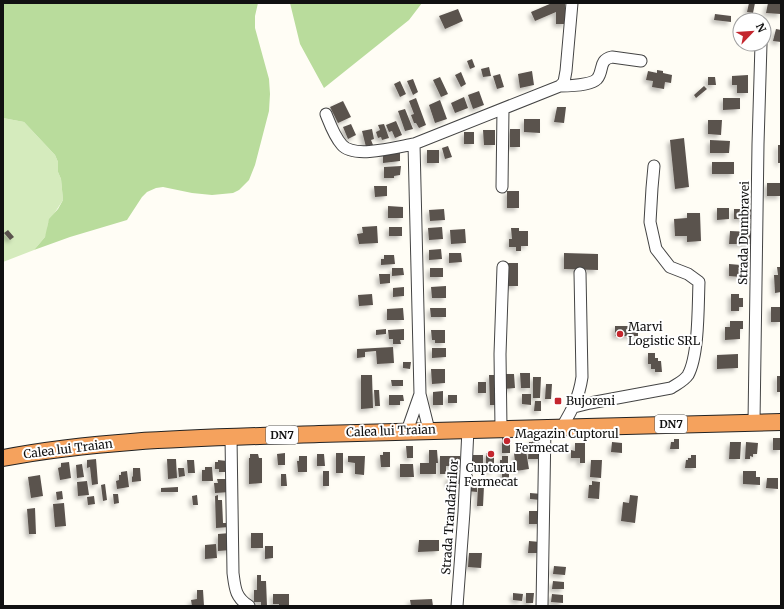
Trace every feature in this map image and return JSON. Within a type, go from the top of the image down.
[{"type":"highway","name":"Calea lui Traian","points":[[3,458],[50,450],[117,442],[429,430],[781,422]]},
{"type":"street","points":[[560,86],[564,82],[566,71],[572,3]]},
{"type":"street","name":"Strada Dumbravei","points":[[754,422],[761,52]]},
{"type":"street","points":[[326,114],[335,136],[342,146],[351,150],[363,152],[377,151],[414,144],[560,86],[594,82],[599,75],[603,63],[608,58],[612,57],[641,61]]},
{"type":"street","points":[[502,187],[503,109]]},
{"type":"street","points":[[414,144],[420,394],[429,430]]},
{"type":"street","points":[[574,407],[671,388],[681,382],[688,374],[693,358],[698,328],[699,282],[688,274],[670,267],[656,249],[650,222],[654,166]]},
{"type":"street","points":[[501,428],[500,354],[503,267]]},
{"type":"street","points":[[562,427],[574,407],[582,377],[580,273]]},
{"type":"street","points":[[407,431],[420,394]]},
{"type":"street","points":[[542,606],[546,427]]},
{"type":"street","name":"Strada Trandafirilor","points":[[456,606],[468,429]]},
{"type":"street","points":[[231,437],[233,573],[235,590],[240,598],[249,606]]},
{"type":"green space","points":[[3,3],[258,3],[255,16],[255,28],[269,79],[270,94],[269,111],[255,165],[249,180],[239,190],[233,193],[212,195],[192,193],[163,187],[156,188],[147,192],[142,197],[127,220],[70,237],[34,250],[45,237],[49,219],[58,209],[63,200],[61,179],[58,172],[58,162],[55,155],[24,122],[3,118]]},
{"type":"green space","points":[[290,3],[422,3],[409,20],[324,88],[300,44]]},
{"type":"green space","points":[[3,118],[24,122],[55,155],[58,162],[58,172],[61,179],[63,200],[48,223],[45,237],[34,250],[3,262]]},
{"type":"building","points":[[552,3],[565,3],[566,24],[556,24],[556,12],[535,21],[531,12]]},
{"type":"building","points":[[749,3],[755,3],[753,12],[747,12]]},
{"type":"building","points":[[768,3],[781,3],[781,14],[766,12]]},
{"type":"building","points":[[458,9],[463,21],[445,29],[439,16]]},
{"type":"building","points":[[715,14],[731,16],[731,22],[714,20]]},
{"type":"building","points":[[776,29],[781,30],[781,42],[773,41]]},
{"type":"building","points":[[472,59],[475,67],[470,69],[467,61]]},
{"type":"building","points":[[489,67],[491,76],[483,77],[481,69]]},
{"type":"building","points":[[657,70],[672,75],[671,83],[665,82],[664,89],[652,87],[653,81],[646,80],[648,71],[657,73]]},
{"type":"building","points":[[532,71],[534,85],[520,88],[518,74]]},
{"type":"building","points":[[461,72],[466,84],[461,87],[455,75]]},
{"type":"building","points":[[500,74],[504,87],[497,89],[493,76]]},
{"type":"building","points":[[748,75],[748,93],[737,93],[737,85],[732,85],[732,76]]},
{"type":"building","points":[[440,77],[448,94],[441,97],[433,80]]},
{"type":"building","points":[[708,77],[715,77],[716,85],[708,85]]},
{"type":"building","points":[[413,79],[418,92],[413,95],[407,81]]},
{"type":"building","points":[[400,81],[406,94],[400,97],[394,84]]},
{"type":"building","points":[[704,86],[707,89],[696,98],[694,95]]},
{"type":"building","points":[[479,91],[484,105],[473,109],[468,95]]},
{"type":"building","points":[[464,97],[468,108],[455,113],[451,103]]},
{"type":"building","points":[[416,98],[426,125],[419,128],[416,123],[414,123],[411,115],[414,114],[409,101]]},
{"type":"building","points":[[723,98],[740,98],[740,109],[723,110]]},
{"type":"building","points":[[440,100],[447,119],[435,123],[429,105]]},
{"type":"building","points":[[343,101],[351,117],[338,123],[330,107]]},
{"type":"building","points":[[557,107],[566,107],[564,123],[554,122]]},
{"type":"building","points":[[405,109],[413,129],[405,131],[398,111]]},
{"type":"building","points":[[524,119],[540,119],[540,133],[524,132]]},
{"type":"building","points":[[708,120],[722,120],[721,135],[708,134]]},
{"type":"building","points":[[396,121],[402,135],[395,138],[392,131],[389,132],[386,125]]},
{"type":"building","points":[[351,124],[356,135],[348,139],[343,127]]},
{"type":"building","points":[[384,124],[389,138],[382,140],[381,137],[378,138],[376,132],[380,130],[378,125]]},
{"type":"building","points":[[372,129],[374,139],[371,140],[373,145],[366,147],[362,131]]},
{"type":"building","points":[[510,129],[520,129],[520,147],[510,147]]},
{"type":"building","points":[[483,130],[495,130],[495,145],[484,145]]},
{"type":"building","points":[[464,132],[474,132],[474,144],[464,144]]},
{"type":"building","points":[[684,138],[689,187],[675,189],[670,140]]},
{"type":"building","points":[[710,140],[730,141],[729,153],[710,153]]},
{"type":"building","points":[[778,145],[781,145],[781,163],[778,163]]},
{"type":"building","points":[[448,146],[452,157],[445,159],[442,148]]},
{"type":"building","points":[[427,150],[439,150],[439,163],[427,163]]},
{"type":"building","points":[[400,152],[400,161],[383,163],[383,153]]},
{"type":"building","points":[[712,162],[734,162],[734,174],[712,174]]},
{"type":"building","points":[[401,166],[400,175],[394,176],[394,178],[384,178],[384,167]]},
{"type":"building","points":[[767,183],[781,183],[781,196],[767,196]]},
{"type":"building","points":[[374,186],[387,186],[387,196],[375,197]]},
{"type":"building","points":[[507,191],[519,191],[519,208],[507,208]]},
{"type":"building","points":[[388,206],[403,207],[403,218],[388,218]]},
{"type":"building","points":[[717,208],[729,208],[729,219],[717,220]]},
{"type":"building","points":[[444,209],[445,220],[430,221],[429,210]]},
{"type":"building","points":[[734,209],[751,209],[751,219],[734,219]]},
{"type":"building","points":[[687,213],[700,213],[701,241],[687,242],[687,236],[675,236],[674,219],[687,218]]},
{"type":"building","points":[[377,226],[378,243],[359,244],[357,234],[363,233],[362,227]]},
{"type":"building","points":[[389,227],[402,227],[402,236],[389,236]]},
{"type":"building","points":[[442,227],[443,239],[429,240],[428,228]]},
{"type":"building","points":[[511,228],[519,228],[519,231],[528,231],[528,246],[521,246],[521,251],[516,251],[516,247],[509,247],[509,239],[512,239]]},
{"type":"building","points":[[465,229],[466,243],[451,244],[450,230]]},
{"type":"building","points":[[8,230],[14,237],[10,240],[4,233]]},
{"type":"building","points":[[730,231],[752,232],[752,244],[729,244]]},
{"type":"building","points":[[441,249],[442,259],[429,260],[429,250]]},
{"type":"building","points":[[449,253],[461,253],[462,262],[449,263]]},
{"type":"building","points":[[564,253],[598,254],[598,270],[564,269]]},
{"type":"building","points":[[384,255],[394,255],[395,264],[381,265],[381,259],[384,259]]},
{"type":"building","points":[[506,263],[518,263],[518,286],[506,286]]},
{"type":"building","points":[[729,264],[741,265],[741,277],[729,276]]},
{"type":"building","points":[[777,267],[781,267],[781,292],[775,293],[774,275],[778,275]]},
{"type":"building","points":[[392,268],[403,268],[404,275],[392,276]]},
{"type":"building","points":[[430,268],[443,268],[443,277],[430,277]]},
{"type":"building","points":[[379,274],[390,274],[390,283],[380,284]]},
{"type":"building","points":[[446,286],[446,298],[432,298],[431,287]]},
{"type":"building","points":[[404,287],[404,296],[393,297],[393,288]]},
{"type":"building","points":[[372,294],[373,305],[359,306],[358,295]]},
{"type":"building","points":[[731,294],[739,294],[739,298],[743,298],[743,307],[739,307],[739,311],[731,311]]},
{"type":"building","points":[[771,307],[781,307],[781,322],[771,322]]},
{"type":"building","points":[[403,308],[404,320],[387,320],[387,309]]},
{"type":"building","points":[[430,308],[446,308],[446,317],[431,317]]},
{"type":"building","points":[[730,321],[743,321],[743,329],[740,329],[740,339],[725,340],[725,327],[730,327]]},
{"type":"building","points":[[615,326],[638,326],[638,336],[615,336]]},
{"type":"building","points":[[386,329],[386,334],[376,335],[376,330]]},
{"type":"building","points":[[404,329],[404,340],[400,340],[401,344],[393,344],[393,339],[389,339],[388,330]]},
{"type":"building","points":[[431,330],[445,330],[445,343],[435,343],[435,340],[432,340]]},
{"type":"building","points":[[393,347],[394,363],[377,364],[376,351],[365,352],[365,357],[357,358],[357,349]]},
{"type":"building","points":[[432,348],[446,348],[446,357],[432,358]]},
{"type":"building","points":[[648,353],[655,353],[655,358],[658,358],[658,361],[661,361],[662,372],[655,372],[655,369],[651,369],[651,364],[648,364]]},
{"type":"building","points":[[738,354],[738,368],[717,369],[717,355]]},
{"type":"building","points":[[403,362],[411,362],[410,369],[403,368]]},
{"type":"building","points":[[431,369],[445,369],[445,383],[432,384]]},
{"type":"building","points":[[520,373],[530,373],[530,388],[521,388]]},
{"type":"building","points":[[503,374],[514,374],[515,388],[503,389]]},
{"type":"building","points":[[361,375],[372,375],[373,408],[361,409]]},
{"type":"building","points":[[489,375],[497,375],[498,405],[490,405]]},
{"type":"building","points":[[777,376],[781,376],[781,392],[777,392]]},
{"type":"building","points":[[533,377],[541,377],[540,398],[533,398]]},
{"type":"building","points":[[391,380],[403,380],[403,386],[392,386]]},
{"type":"building","points":[[478,382],[486,382],[486,393],[478,393]]},
{"type":"building","points":[[546,384],[552,384],[551,399],[545,399]]},
{"type":"building","points":[[374,390],[379,390],[380,406],[375,406]]},
{"type":"building","points":[[443,391],[443,405],[433,405],[433,392]]},
{"type":"building","points":[[522,394],[531,394],[531,405],[522,404]]},
{"type":"building","points":[[389,395],[403,395],[404,401],[400,401],[400,405],[389,405]]},
{"type":"building","points":[[448,395],[457,395],[457,403],[448,403]]},
{"type":"building","points":[[535,401],[541,401],[541,411],[534,411]]},
{"type":"building","points":[[502,438],[510,438],[510,453],[502,453]]},
{"type":"building","points":[[773,438],[781,438],[781,450],[773,450]]},
{"type":"building","points":[[674,439],[679,439],[679,449],[670,449],[671,442],[674,442]]},
{"type":"building","points":[[532,440],[538,440],[537,452],[542,453],[542,459],[528,459],[529,442],[532,442]]},
{"type":"building","points":[[612,442],[622,443],[622,453],[611,452]]},
{"type":"building","points":[[730,442],[741,442],[740,459],[729,459]]},
{"type":"building","points":[[746,442],[758,443],[757,454],[753,454],[753,457],[750,456],[750,459],[745,459]]},
{"type":"building","points":[[575,443],[585,443],[585,463],[580,463],[580,458],[571,458],[571,450],[575,451]]},
{"type":"building","points":[[406,446],[413,446],[413,458],[407,458]]},
{"type":"building","points":[[429,450],[437,450],[438,463],[429,463]]},
{"type":"building","points":[[526,451],[529,469],[516,471],[514,453]]},
{"type":"building","points":[[383,452],[390,452],[390,467],[381,467],[380,455],[383,455]]},
{"type":"building","points":[[285,453],[285,465],[278,465],[277,454]]},
{"type":"building","points":[[336,453],[343,453],[343,473],[336,473]]},
{"type":"building","points":[[486,453],[494,453],[494,471],[486,471]]},
{"type":"building","points":[[250,454],[258,454],[259,458],[262,458],[262,483],[249,484]]},
{"type":"building","points":[[317,454],[324,454],[325,466],[317,466]]},
{"type":"building","points":[[469,455],[483,455],[483,468],[475,468],[475,462],[469,462]]},
{"type":"building","points":[[691,455],[696,455],[696,468],[685,468],[686,460],[691,458]]},
{"type":"building","points":[[299,456],[307,456],[307,472],[298,472],[297,461],[299,461]]},
{"type":"building","points":[[348,456],[365,456],[364,475],[355,474],[355,463],[348,462]]},
{"type":"building","points":[[440,456],[460,456],[460,469],[452,469],[452,466],[446,466],[446,474],[440,474]]},
{"type":"building","points":[[502,456],[508,456],[508,467],[500,467],[500,460],[502,460]]},
{"type":"building","points":[[96,459],[98,484],[92,485],[90,467],[87,468],[87,460]]},
{"type":"building","points":[[167,459],[176,459],[177,478],[168,479]]},
{"type":"building","points":[[187,460],[194,460],[195,473],[188,473]]},
{"type":"building","points":[[218,460],[227,461],[227,468],[225,468],[226,472],[219,472],[219,469],[215,469],[215,462],[218,462]]},
{"type":"building","points":[[591,460],[602,460],[601,478],[590,477]]},
{"type":"building","points":[[69,462],[71,478],[60,480],[58,468],[61,467],[61,463]]},
{"type":"building","points":[[420,463],[436,463],[436,474],[420,474]]},
{"type":"building","points":[[82,464],[84,477],[77,478],[76,465]]},
{"type":"building","points":[[400,464],[413,464],[414,477],[400,477]]},
{"type":"building","points":[[205,467],[212,467],[213,481],[202,481],[202,470],[205,470]]},
{"type":"building","points":[[133,468],[140,468],[141,481],[132,482]]},
{"type":"building","points":[[178,468],[184,468],[185,476],[179,477]]},
{"type":"building","points":[[502,470],[509,470],[509,479],[502,479]]},
{"type":"building","points":[[127,471],[129,487],[117,489],[116,481],[119,480],[119,475],[121,475],[121,472]]},
{"type":"building","points":[[323,471],[329,471],[329,486],[323,486]]},
{"type":"building","points":[[743,471],[756,471],[756,477],[760,477],[760,485],[743,484]]},
{"type":"building","points":[[281,474],[286,474],[287,486],[281,486]]},
{"type":"building","points":[[40,475],[43,496],[31,498],[28,477]]},
{"type":"building","points":[[467,475],[473,475],[473,479],[477,479],[477,492],[467,491]]},
{"type":"building","points":[[448,477],[459,477],[459,484],[448,484]]},
{"type":"building","points":[[767,478],[778,478],[778,489],[766,488]]},
{"type":"building","points":[[217,479],[229,479],[230,492],[215,493],[214,483],[218,483]]},
{"type":"building","points":[[87,481],[89,495],[78,496],[77,482]]},
{"type":"building","points":[[592,481],[600,482],[599,499],[588,498],[589,485],[592,485]]},
{"type":"building","points":[[105,484],[107,500],[103,501],[101,485]]},
{"type":"building","points":[[478,486],[484,486],[483,506],[477,506]]},
{"type":"building","points":[[178,487],[178,492],[161,492],[161,488]]},
{"type":"building","points":[[62,491],[63,499],[57,500],[56,492]]},
{"type":"building","points":[[530,493],[542,494],[541,500],[530,499]]},
{"type":"building","points":[[113,494],[118,494],[119,503],[114,504]]},
{"type":"building","points":[[197,495],[198,505],[193,505],[192,496]]},
{"type":"building","points":[[218,495],[218,500],[222,500],[223,523],[228,523],[230,527],[216,528],[215,496]]},
{"type":"building","points":[[630,495],[638,496],[635,523],[621,521],[623,502],[629,503]]},
{"type":"building","points":[[94,496],[95,504],[88,505],[87,497]]},
{"type":"building","points":[[64,503],[66,526],[55,527],[53,504]]},
{"type":"building","points":[[35,508],[36,534],[29,534],[27,509]]},
{"type":"building","points":[[529,511],[541,511],[541,524],[529,524]]},
{"type":"building","points":[[230,533],[231,550],[218,551],[218,534]]},
{"type":"building","points":[[251,533],[263,533],[263,548],[251,548]]},
{"type":"building","points":[[419,540],[439,540],[439,551],[418,552]]},
{"type":"building","points":[[529,541],[540,542],[539,553],[528,553]]},
{"type":"building","points":[[216,544],[217,558],[205,559],[205,545]]},
{"type":"building","points":[[265,546],[273,546],[273,558],[265,559]]},
{"type":"building","points":[[469,553],[482,553],[481,568],[468,567]]},
{"type":"building","points":[[554,566],[566,567],[565,575],[553,574]]},
{"type":"building","points":[[257,575],[261,575],[261,581],[266,581],[267,606],[261,606],[261,602],[254,602],[254,590],[257,590]]},
{"type":"building","points":[[553,581],[564,582],[564,589],[552,589]]},
{"type":"building","points":[[197,590],[203,590],[204,606],[192,606],[191,600],[197,599]]},
{"type":"building","points":[[513,593],[523,594],[522,601],[513,600]]},
{"type":"building","points":[[526,593],[534,593],[533,603],[526,603]]},
{"type":"building","points":[[273,594],[289,594],[289,606],[279,606],[279,604],[273,604]]},
{"type":"building","points":[[552,594],[563,595],[563,603],[551,602]]},
{"type":"building","points":[[432,599],[433,606],[411,606],[410,600]]},
{"type":"place","name":"Marvi Logistic SRL","points":[[620,334]]},
{"type":"place","name":"Bujoreni","points":[[558,401]]},
{"type":"place","name":"Magazin Cuptorul Fermecat","points":[[507,441]]},
{"type":"place","name":"Cuptorul Fermecat","points":[[491,454]]}]
